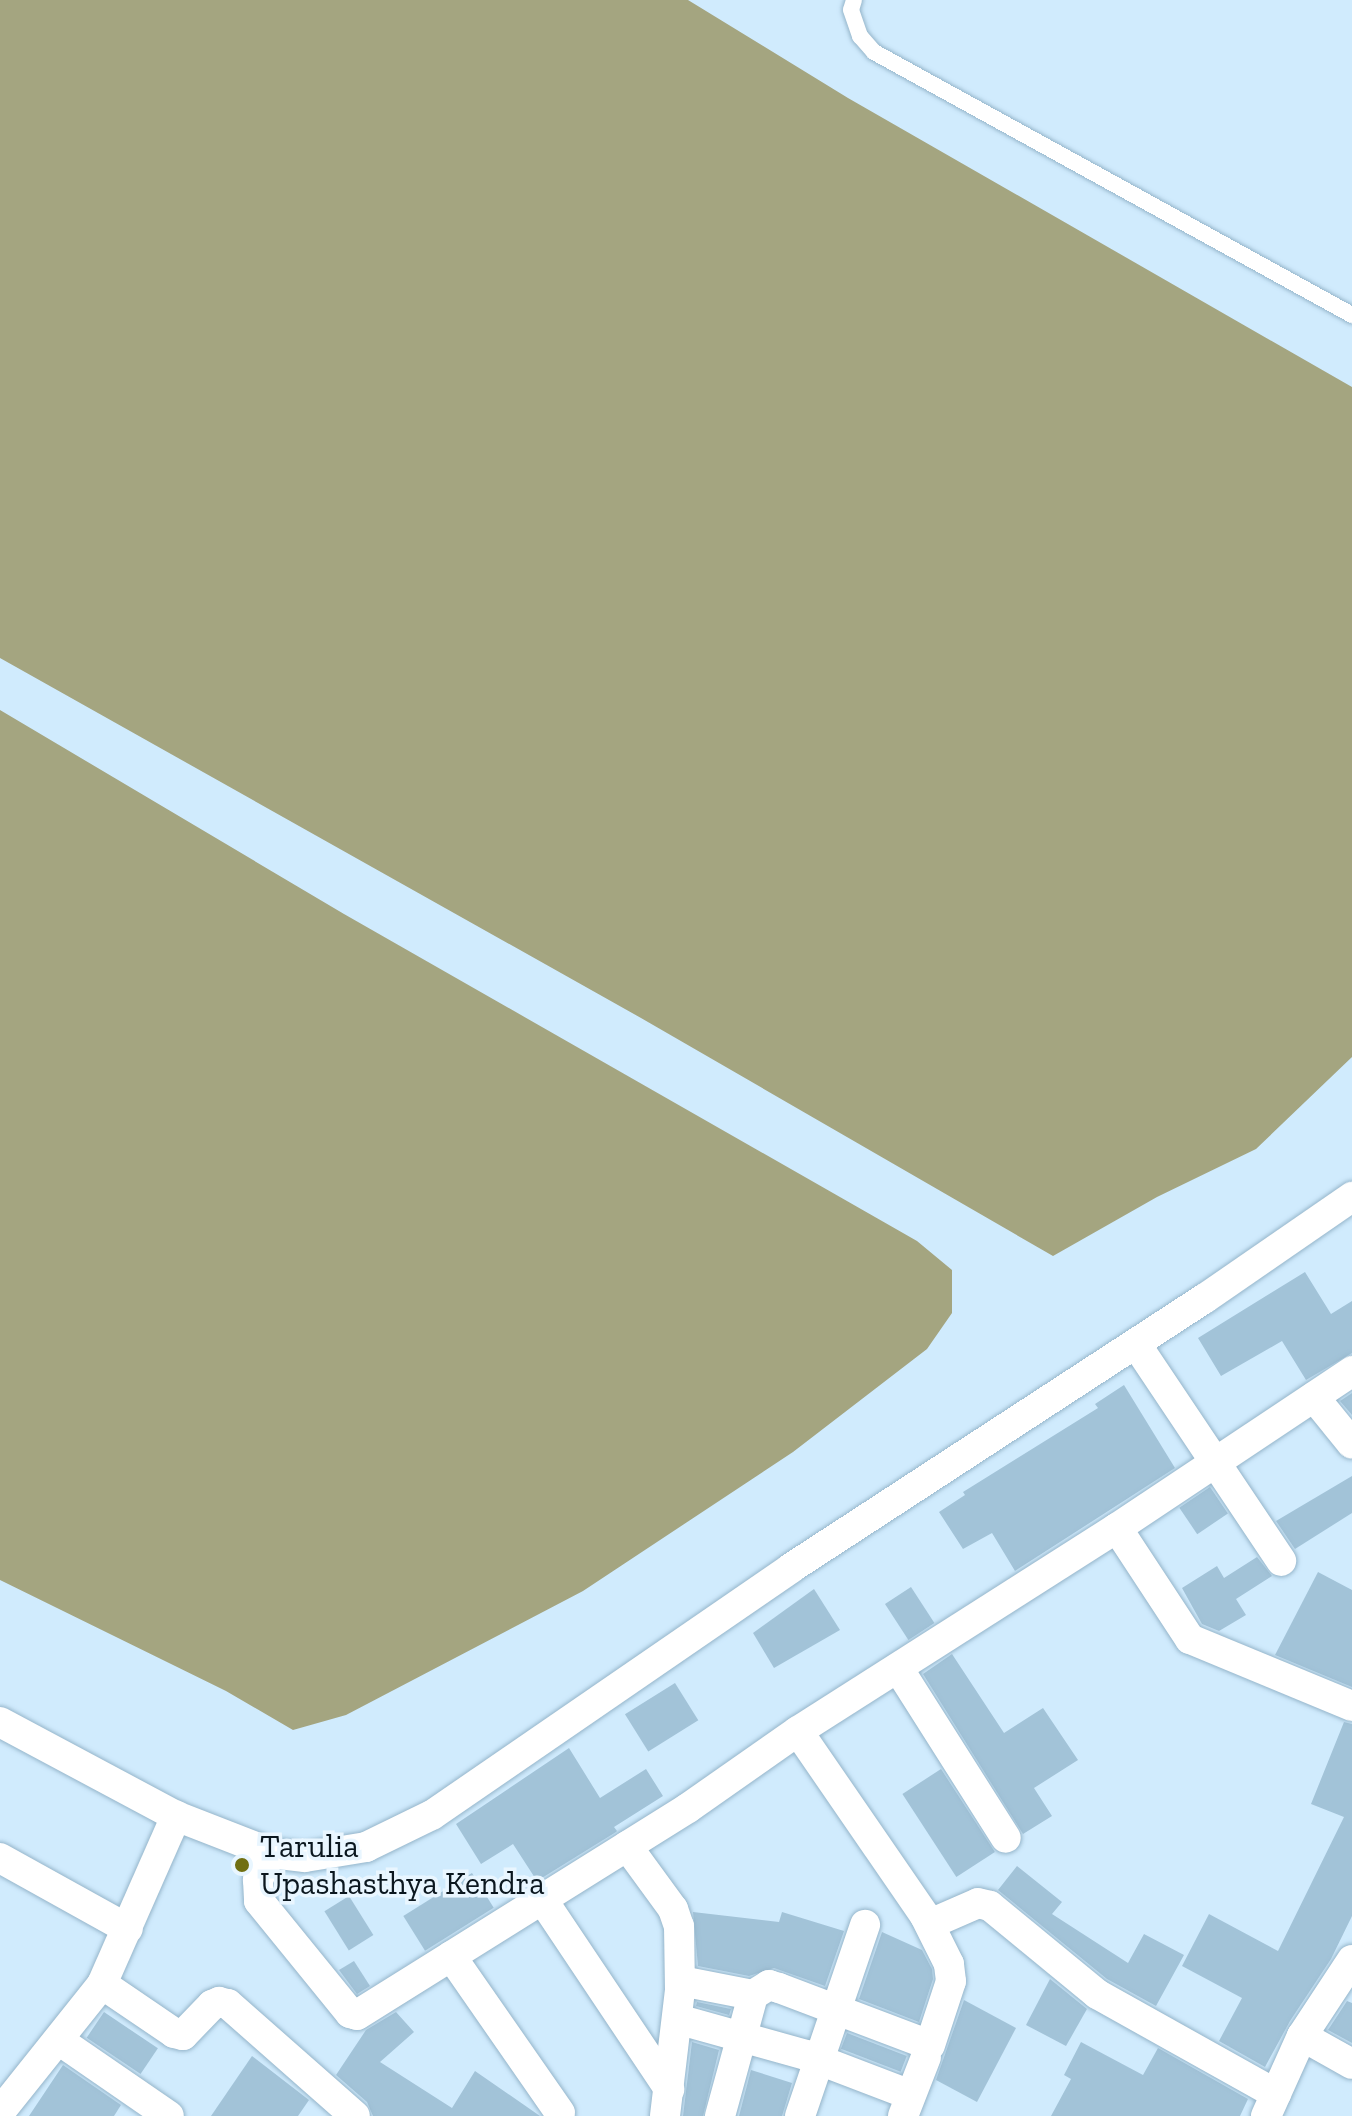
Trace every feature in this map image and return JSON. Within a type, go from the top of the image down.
[{"type":"street","points":[[0,1722],[176,1816],[271,1853],[305,1857],[336,1855],[366,1847],[432,1815],[791,1568],[1136,1344],[1352,1197]]},
{"type":"street","points":[[1136,1344],[1281,1561]]},
{"type":"street","points":[[271,1853],[258,1880],[259,1901],[350,2013],[357,2015],[627,1846],[798,1731],[1117,1528],[1352,1371]]},
{"type":"street","points":[[1314,1397],[1352,1444]]},
{"type":"street","points":[[1117,1528],[1190,1639],[1352,1706]]},
{"type":"street","points":[[898,1668],[1006,1838]]},
{"type":"street","points":[[681,1981],[753,1995],[769,1985],[930,2045],[951,1973],[930,1924],[798,1731]]},
{"type":"street","points":[[0,2112],[60,2041],[102,1984],[176,1816]]},
{"type":"street","points":[[627,1846],[673,1909],[679,1926],[681,1981],[667,2103]]},
{"type":"street","points":[[0,1858],[128,1929]]},
{"type":"street","points":[[542,1899],[667,2103]]},
{"type":"street","points":[[930,1924],[978,1903],[990,1906],[1097,1994],[1271,2105],[1302,2036],[1352,1960]]},
{"type":"street","points":[[800,2116],[822,2061],[865,1925]]},
{"type":"street","points":[[451,1956],[560,2113]]},
{"type":"street","points":[[102,1984],[174,2033],[183,2035],[212,2005],[219,2002],[228,2004],[355,2116]]},
{"type":"street","points":[[720,2116],[745,2037],[753,1995]]},
{"type":"street","points":[[677,2019],[822,2061],[907,2105],[926,2057]]},
{"type":"street","points":[[1302,2036],[1352,2064]]},
{"type":"street","points":[[60,2041],[169,2116]]},
{"type":"lane","points":[[854,0],[851,10],[860,36],[874,52],[1352,315]]},
{"type":"shaded area","points":[[0,0],[688,0],[848,98],[1352,387],[1352,1057],[1256,1149],[1157,1197],[1053,1256],[641,1018],[0,658]]},
{"type":"shaded area","points":[[0,710],[344,914],[917,1241],[952,1270],[952,1313],[927,1349],[793,1452],[583,1591],[346,1715],[293,1730],[226,1691],[0,1580]]},
{"type":"building","points":[[1305,1272],[1331,1314],[1352,1301],[1352,1353],[1306,1380],[1282,1341],[1221,1376],[1198,1338]]},
{"type":"building","points":[[1124,1385],[1175,1468],[1015,1571],[992,1533],[963,1549],[939,1512],[965,1495],[963,1492],[1098,1408],[1095,1404]]},
{"type":"building","points":[[1352,1393],[1352,1415],[1340,1401]]},
{"type":"building","points":[[1352,1476],[1352,1513],[1295,1549],[1276,1521]]},
{"type":"building","points":[[1210,1487],[1228,1514],[1197,1534],[1179,1508]]},
{"type":"building","points":[[1257,1557],[1272,1576],[1236,1599],[1246,1615],[1219,1631],[1202,1624],[1182,1588],[1217,1566],[1224,1578]]},
{"type":"building","points":[[1318,1572],[1352,1590],[1352,1687],[1275,1655]]},
{"type":"building","points":[[911,1587],[934,1623],[908,1640],[885,1604]]},
{"type":"building","points":[[814,1589],[840,1630],[774,1668],[753,1633]]},
{"type":"building","points":[[952,1654],[1004,1733],[1043,1708],[1078,1760],[1034,1788],[1052,1816],[1023,1834],[923,1674]]},
{"type":"building","points":[[675,1683],[698,1720],[648,1752],[625,1714]]},
{"type":"building","points":[[1344,1722],[1352,1724],[1352,1916],[1331,1959],[1290,2021],[1265,2067],[1219,2041],[1242,1998],[1182,1966],[1209,1914],[1278,1951],[1344,1817],[1311,1804]]},
{"type":"building","points":[[569,1748],[600,1798],[646,1769],[663,1796],[614,1827],[616,1832],[537,1881],[513,1844],[481,1864],[456,1824]]},
{"type":"building","points":[[941,1769],[995,1852],[956,1877],[902,1794]]},
{"type":"building","points":[[1017,1866],[1062,1902],[1052,1914],[1128,1963],[1144,1934],[1184,1955],[1156,2006],[1107,1979],[998,1890]]},
{"type":"building","points":[[472,1873],[494,1908],[425,1951],[403,1916]]},
{"type":"building","points":[[349,1896],[373,1935],[349,1950],[324,1911]]},
{"type":"building","points":[[693,1912],[779,1922],[782,1912],[844,1931],[825,1986],[774,1968],[749,1976],[698,1966]]},
{"type":"building","points":[[882,1932],[922,1950],[932,1969],[933,1979],[919,2022],[859,1999]]},
{"type":"building","points":[[354,1961],[370,1986],[357,1994],[339,1970]]},
{"type":"building","points":[[1050,1979],[1087,2009],[1066,2046],[1026,2025]]},
{"type":"building","points":[[964,2000],[1016,2028],[977,2102],[936,2080]]},
{"type":"building","points":[[1347,2001],[1352,2003],[1352,2043],[1328,2030]]},
{"type":"building","points":[[697,2002],[731,2009],[729,2015],[696,2006]]},
{"type":"building","points":[[104,2012],[158,2048],[141,2074],[87,2038]]},
{"type":"building","points":[[396,2012],[414,2032],[380,2062],[452,2108],[475,2071],[540,2116],[373,2116],[367,2102],[336,2075],[366,2030]]},
{"type":"building","points":[[847,2033],[907,2056],[901,2072],[841,2049]]},
{"type":"building","points":[[692,2042],[719,2050],[703,2116],[683,2116]]},
{"type":"building","points":[[1081,2042],[1143,2075],[1158,2048],[1248,2099],[1240,2116],[1051,2116],[1071,2079],[1064,2075]]},
{"type":"building","points":[[252,2056],[309,2100],[298,2116],[211,2116]]},
{"type":"building","points":[[63,2065],[121,2105],[114,2116],[29,2116]]},
{"type":"building","points":[[751,2070],[792,2083],[782,2116],[739,2116]]},
{"type":"place","name":"Tarulia Upashasthya Kendra","points":[[242,1865]]}]
